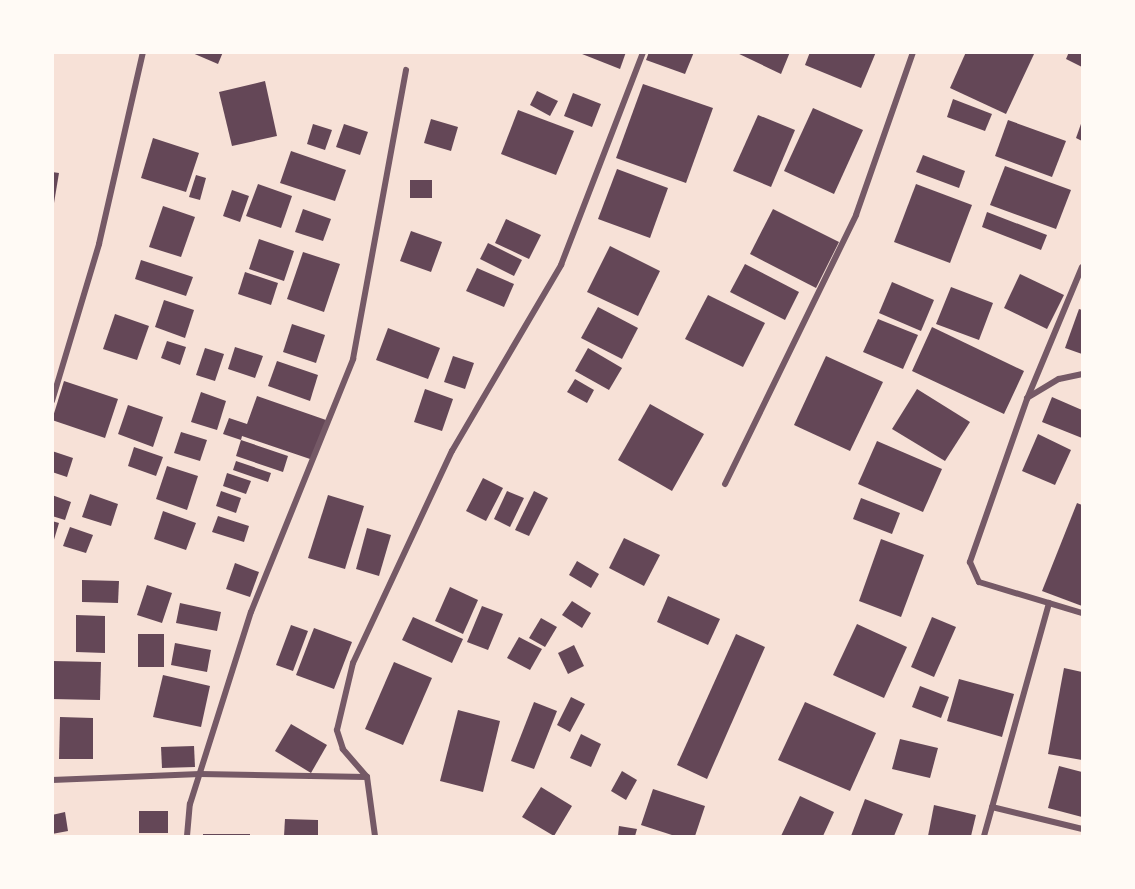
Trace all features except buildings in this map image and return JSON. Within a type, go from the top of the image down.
[{"type":"street","points":[[52,401],[99,244],[143,52]]},
{"type":"street","points":[[375,837],[367,777],[343,749],[337,730],[353,663],[452,451],[561,265],[643,52]]},
{"type":"street","points":[[725,484],[856,215],[913,52]]},
{"type":"street","points":[[187,837],[190,804],[250,612],[353,359],[406,70]]},
{"type":"street","points":[[1083,267],[1027,399],[970,562],[980,582],[1083,613]]},
{"type":"street","points":[[1027,399],[1059,379],[1083,374]]},
{"type":"street","points":[[984,837],[1049,603]]},
{"type":"street","points":[[52,780],[200,774],[367,777]]},
{"type":"street","points":[[992,807],[1083,828]]}]
